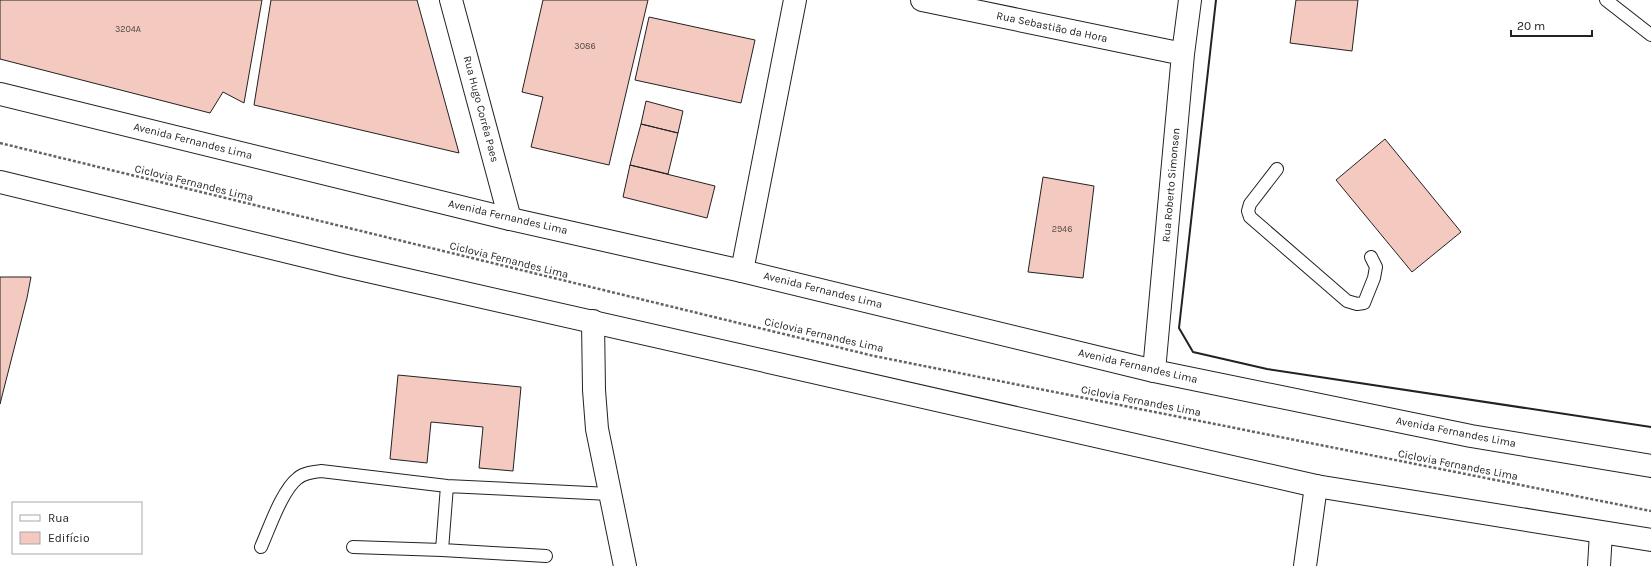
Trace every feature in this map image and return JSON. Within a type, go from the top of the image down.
[{"type":"main road","name":"Rua Hugo Corrêa Paes","points":[[451,0],[510,219]]},
{"type":"main road","points":[[742,271],[795,0]]},
{"type":"main road","name":"Rua Sebastião da Hora","points":[[922,0],[1183,54]]},
{"type":"main road","name":"Rua Roberto Simonsen","points":[[1154,371],[1183,54],[1190,0]]},
{"type":"main road","name":"Avenida Fernandes Lima","points":[[0,94],[510,219],[742,271],[1154,371],[1471,436],[1651,466]]},
{"type":"main road","points":[[0,182],[339,264],[1316,486],[1651,540]]},
{"type":"main road","points":[[592,321],[594,390],[597,428],[625,566]]},
{"type":"main road","points":[[1305,566],[1316,486]]},
{"type":"main road","points":[[1599,566],[1601,533]]},
{"type":"lane","points":[[1606,0],[1651,35]]},
{"type":"lane","points":[[1277,168],[1250,204],[1248,210],[1250,217],[1347,301],[1357,304],[1364,303],[1374,278],[1376,267],[1371,257]]},
{"type":"lane","points":[[261,548],[283,497],[297,478],[311,472],[321,471],[447,486],[610,494]]},
{"type":"lane","points":[[442,550],[447,486]]},
{"type":"lane","points":[[353,547],[546,556]]},
{"type":"path","name":"Ciclovia Fernandes Lima","points":[[0,143],[874,356],[1651,511]]},
{"type":"building","points":[[0,0],[262,0],[244,103],[223,92],[210,113],[0,59]]},
{"type":"building","points":[[271,0],[417,0],[459,153],[254,105]]},
{"type":"building","points":[[543,0],[648,0],[609,165],[531,147],[543,97],[522,92]]},
{"type":"building","points":[[1296,0],[1358,0],[1352,51],[1290,43]]},
{"type":"building","points":[[649,17],[755,40],[741,103],[635,80]]},
{"type":"building","points":[[646,101],[683,111],[678,133],[641,124]]},
{"type":"building","points":[[641,124],[678,133],[668,174],[630,165]]},
{"type":"building","points":[[1385,139],[1461,232],[1412,272],[1336,180]]},
{"type":"building","points":[[630,165],[715,186],[707,218],[623,197]]},
{"type":"building","points":[[1043,177],[1094,186],[1083,278],[1028,272]]},
{"type":"building","points":[[0,277],[31,277],[0,404]]},
{"type":"building","points":[[398,375],[521,387],[513,471],[479,468],[483,427],[431,422],[427,463],[390,459]]},
{"type":"wall","points":[[1216,0],[1179,328],[1193,352],[1267,369],[1651,427]]}]
